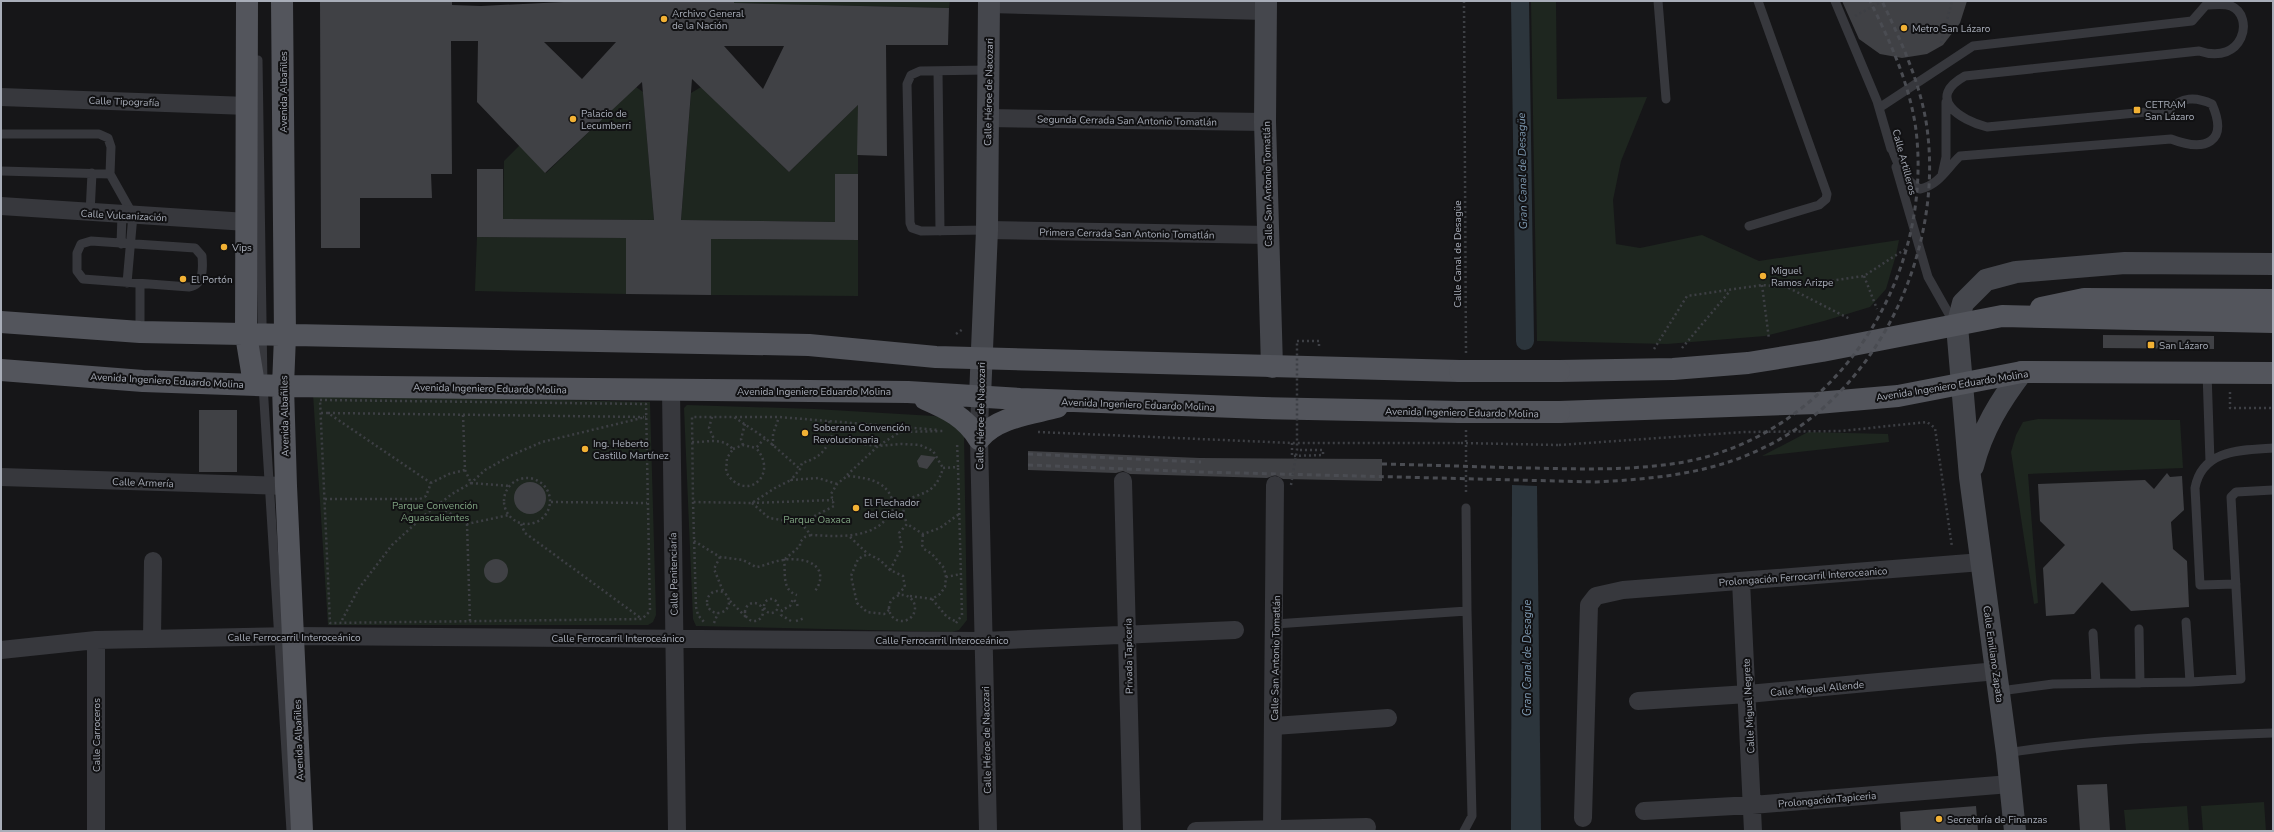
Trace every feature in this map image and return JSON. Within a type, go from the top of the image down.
[{"type":"main road","name":"Avenida Albañiles","points":[[247,1],[247,222],[254,335],[267,385],[278,486],[286,637],[302,831]]},
{"type":"main road","name":"Avenida Albañiles","points":[[267,385],[285,336],[282,1]]},
{"type":"main road","points":[[1,322],[140,332],[285,336],[674,341],[809,345],[936,358],[1272,367],[1463,364],[1559,371],[1673,369],[1748,363],[1957,326],[2084,299],[2273,300]]},
{"type":"main road","points":[[2002,316],[2273,322]]},
{"type":"main road","name":"Avenida Ingeniero Eduardo Molina","points":[[1,370],[143,381],[267,385],[908,392],[980,397],[1263,408],[1463,420],[1559,412],[1818,403],[1898,396],[2022,372],[2273,373]]},
{"type":"main road","points":[[908,392],[963,418],[979,439],[988,428],[999,423],[1079,401]]},
{"type":"street","points":[[989,3],[1266,6]]},
{"type":"street","name":"Calle Héroe de Nacozari","points":[[988,831],[979,439],[987,230],[989,3]]},
{"type":"street","name":"Calle San Antonio Tomatlán","points":[[1266,6],[1266,122],[1272,367]]},
{"type":"street","name":"Calle Tipografía","points":[[1,97],[248,106]]},
{"type":"street","name":"Segunda Cerrada San Antonio Tomatlán","points":[[988,118],[1266,122]]},
{"type":"street","name":"Calle Vulcanización","points":[[1,206],[90,213],[247,222]]},
{"type":"street","name":"Primera Cerrada San Antonio Tomatlán","points":[[987,230],[1268,235]]},
{"type":"street","points":[[1957,326],[1963,303],[1986,280],[2016,272],[2125,263],[2273,264]]},
{"type":"street","name":"Calle Emiliano Zapata","points":[[1957,326],[1970,477],[1998,681],[2015,831]]},
{"type":"street","name":"Calle Emiliano Zapata","points":[[1970,477],[1977,450],[1999,401],[2022,372]]},
{"type":"street","name":"Calle Penitenciaría","points":[[671,390],[677,831]]},
{"type":"street","name":"Calle Armería","points":[[1,477],[278,486]]},
{"type":"street","name":"Privada Tapiceria","points":[[1123,481],[1132,831]]},
{"type":"street","name":"Calle San Antonio Tomatlán","points":[[1272,830],[1275,624],[1283,485]]},
{"type":"street","points":[[152,639],[153,561]]},
{"type":"street","name":"Prolongación Ferrocarril Interoceanico","points":[[1583,818],[1589,606],[1596,596],[1623,590],[1982,562]]},
{"type":"street","name":"Calle Miguel Negrete","points":[[1741,581],[1748,694],[1753,831]]},
{"type":"street","name":"Calle Ferrocarril Interoceánico","points":[[1,650],[96,640],[152,639],[286,637],[674,638],[983,641],[1235,630]]},
{"type":"street","name":"Calle Carroceros","points":[[96,640],[96,831]]},
{"type":"street","name":"Calle Miguel Allende","points":[[1638,701],[1998,681]]},
{"type":"street","points":[[1274,726],[1388,718]]},
{"type":"street","name":"ProlongaciónTapiceria","points":[[1644,811],[1752,805],[2010,784]]},
{"type":"street","points":[[1196,831],[1367,827]]},
{"type":"lane","points":[[1658,1],[1666,99]]},
{"type":"lane","points":[[1749,226],[1818,205],[1826,199],[1827,194],[1758,1]]},
{"type":"lane","name":"Calle Artilleros","points":[[1836,1],[1864,66],[1879,108],[1916,242],[1928,277],[1957,326]]},
{"type":"lane","points":[[1879,108],[1973,46],[2192,21],[2206,5],[2219,4],[2231,6],[2239,13],[2243,24],[2241,38],[2233,50],[2222,55],[2209,55],[2199,51],[1964,76],[1954,82],[1948,90],[1946,99],[1946,157],[1941,178]]},
{"type":"lane","points":[[254,335],[258,49]]},
{"type":"lane","points":[[987,230],[917,231],[912,228],[908,219],[908,79],[915,72],[988,70]]},
{"type":"lane","points":[[938,71],[940,231]]},
{"type":"lane","points":[[1890,144],[1901,172],[1911,184],[1920,189],[1929,187],[1941,178],[1960,156],[2172,139],[2191,146],[2203,145],[2213,140],[2217,131],[2218,117],[2212,104],[2192,98],[2182,99],[2168,110],[1987,127],[1969,122],[1957,115],[1950,107],[1946,99]]},
{"type":"lane","points":[[1,134],[104,135],[110,142],[110,174],[127,215],[131,245],[127,283]]},
{"type":"lane","points":[[1,170],[110,174]]},
{"type":"lane","points":[[90,213],[92,173]]},
{"type":"lane","points":[[121,244],[127,215]]},
{"type":"lane","points":[[90,241],[131,245],[190,247],[199,251],[202,256],[201,280],[194,287],[140,284],[88,280],[83,279],[77,272],[77,253],[81,244],[90,241]]},
{"type":"lane","points":[[140,284],[140,332]]},
{"type":"lane","points":[[2207,372],[2210,462]]},
{"type":"lane","points":[[2236,584],[2200,585],[2195,488],[2196,477],[2219,455],[2231,451],[2273,448]]},
{"type":"lane","points":[[1998,681],[2052,684],[2241,680],[2230,497],[2236,492],[2273,490]]},
{"type":"lane","points":[[1464,831],[1472,816],[1466,508]]},
{"type":"lane","points":[[1275,624],[1467,611]]},
{"type":"lane","points":[[2186,622],[2190,682]]},
{"type":"lane","points":[[2139,629],[2140,683]]},
{"type":"lane","points":[[2093,632],[2096,683]]},
{"type":"lane","points":[[286,637],[290,831]]},
{"type":"lane","points":[[2007,753],[2051,746],[2194,735],[2273,733]]},
{"type":"path","name":"Calle Canal de Desagüe","points":[[1463,364],[1464,1]]},
{"type":"path","points":[[1858,14],[1883,1]]},
{"type":"path","points":[[1942,43],[1945,24],[1952,1]]},
{"type":"path","points":[[1654,349],[1687,296],[1762,286],[1787,287],[1864,276],[1916,242]]},
{"type":"path","points":[[1864,276],[1876,309]]},
{"type":"path","points":[[1762,286],[1769,339]]},
{"type":"path","points":[[1787,287],[1850,319]]},
{"type":"path","points":[[1682,349],[1730,290]]},
{"type":"path","points":[[956,334],[963,329]]},
{"type":"path","points":[[1283,485],[1297,450],[1298,341],[1319,341],[1319,346],[1311,346]]},
{"type":"path","points":[[1296,346],[1303,346]]},
{"type":"path","points":[[2230,372],[2230,408],[2273,408]]},
{"type":"path","points":[[320,400],[330,623]]},
{"type":"path","points":[[321,413],[646,417]]},
{"type":"path","points":[[328,413],[431,483]]},
{"type":"path","points":[[463,415],[465,470],[471,483]]},
{"type":"path","points":[[705,623],[698,615],[696,607],[692,416],[779,417],[946,431],[953,433]]},
{"type":"path","points":[[341,623],[344,614],[359,588],[392,545],[410,527],[471,483],[491,466],[542,442],[646,417]]},
{"type":"path","points":[[510,486],[504,500],[509,515],[521,524],[526,533],[642,619],[650,611],[646,417]]},
{"type":"path","points":[[712,417],[709,428],[714,439]]},
{"type":"path","points":[[734,417],[765,438],[800,469]]},
{"type":"path","points":[[773,446],[773,434],[779,417]]},
{"type":"path","points":[[1463,420],[1466,508]]},
{"type":"path","points":[[791,480],[800,469],[802,463],[812,460],[824,452],[832,433],[829,421]]},
{"type":"path","points":[[1035,432],[1292,443],[1461,443],[1559,445],[1744,432],[1855,430],[1927,422],[1935,428],[1954,565]]},
{"type":"path","points":[[743,445],[741,439],[744,424]]},
{"type":"path","points":[[752,503],[769,518],[801,523],[834,506],[831,494],[837,484],[878,446],[900,432],[946,431]]},
{"type":"path","points":[[756,448],[765,438]]},
{"type":"path","points":[[951,626],[958,622],[962,615],[957,438]]},
{"type":"path","points":[[692,442],[714,439],[728,444],[733,449]]},
{"type":"path","points":[[784,559],[800,546],[800,542],[805,537],[811,535],[850,536],[878,526],[899,504],[929,491],[940,480],[943,468],[937,455],[928,448],[901,444],[878,446],[830,440]]},
{"type":"path","points":[[1292,443],[1292,456],[1323,455],[1323,450],[1297,450]]},
{"type":"path","points":[[743,445],[756,448],[763,456],[765,471],[756,484],[748,487],[735,484],[726,472],[727,458],[733,449],[743,445]]},
{"type":"path","points":[[943,468],[958,467]]},
{"type":"path","points":[[325,499],[420,498],[426,496],[431,483],[449,474],[465,470]]},
{"type":"path","points":[[847,476],[876,480],[888,490],[893,500],[894,510]]},
{"type":"path","points":[[471,483],[510,486],[524,478],[532,478],[546,486],[551,502],[546,515],[535,523],[521,524]]},
{"type":"path","points":[[752,503],[775,488],[791,480],[818,478],[837,484]]},
{"type":"path","points":[[693,502],[752,503],[833,500]]},
{"type":"path","points":[[906,500],[903,513],[907,524],[923,534]]},
{"type":"path","points":[[551,502],[647,503]]},
{"type":"path","points":[[438,506],[467,524],[509,515]]},
{"type":"path","points":[[923,534],[940,528],[959,513]]},
{"type":"path","points":[[801,523],[811,535]]},
{"type":"path","points":[[467,524],[470,621]]},
{"type":"path","points":[[890,570],[902,547],[899,533],[907,524]]},
{"type":"path","points":[[897,595],[932,599],[940,594],[946,577],[944,568],[937,559],[924,549],[922,545],[923,534]]},
{"type":"path","points":[[850,536],[868,554],[880,560],[890,570],[903,576],[905,587],[890,601],[889,610],[896,620],[909,619],[916,608],[913,599],[910,596]]},
{"type":"path","points":[[694,541],[720,557],[743,560],[756,567],[784,559],[809,561],[818,568],[820,580],[815,591]]},
{"type":"path","points":[[868,554],[858,559],[851,576],[857,603],[867,612],[884,614],[889,610]]},
{"type":"path","points":[[720,557],[714,569],[723,591],[746,617],[751,620],[757,620],[761,617],[764,609],[764,603],[770,598],[775,600],[781,612],[788,621],[805,618]]},
{"type":"path","points":[[784,559],[786,584],[790,591],[797,595]]},
{"type":"path","points":[[946,577],[961,574]]},
{"type":"path","points":[[718,613],[709,608],[706,601],[712,592],[723,591]]},
{"type":"path","points":[[781,612],[790,606],[793,599],[797,603],[798,609]]},
{"type":"path","points":[[932,599],[947,617],[958,622]]},
{"type":"path","points":[[721,626],[713,625],[718,613],[728,608],[730,600]]},
{"type":"path","points":[[746,617],[745,608],[752,603],[760,605],[768,612],[773,613],[778,606]]},
{"type":"green space","points":[[734,1],[950,1],[949,8],[734,3]]},
{"type":"green space","points":[[1531,1],[1556,1],[1557,99],[1647,97],[1621,161],[1613,200],[1616,244],[1640,248],[1702,235],[1759,261],[1899,240],[1886,289],[1870,307],[1824,321],[1765,336],[1667,344],[1537,341]]},
{"type":"green space","points":[[636,87],[643,92],[654,220],[503,219],[504,161],[520,145],[546,173]]},
{"type":"green space","points":[[701,87],[789,172],[858,105],[858,174],[835,222],[681,220],[691,93]]},
{"type":"green space","points":[[477,237],[626,238],[626,294],[475,291]]},
{"type":"green space","points":[[711,239],[858,240],[858,296],[711,295]]},
{"type":"green space","name":"Parque Convención Aguascalientes","points":[[313,394],[650,402],[656,615],[653,622],[648,625],[328,625]]},
{"type":"green space","name":"Parque Oaxaca","points":[[687,405],[815,409],[946,418],[964,434],[967,620],[959,630],[952,632],[696,626],[693,619],[684,408]]},
{"type":"green space","points":[[2038,419],[2180,420],[2183,468],[2028,474],[2038,603],[2034,604],[2011,452],[2016,435],[2023,422]]},
{"type":"green space","points":[[1808,432],[1888,434],[1889,442],[1762,456]]},
{"type":"green space","points":[[2264,802],[2266,831],[2203,831],[2201,806]]},
{"type":"green space","points":[[2187,806],[2189,831],[2126,831],[2124,810]]},
{"type":"water","points":[[1512,485],[1537,486],[1541,831],[1511,831]]},
{"type":"building","points":[[320,1],[452,1],[452,5],[481,6],[584,1],[734,1],[734,3],[949,8],[948,45],[886,45],[887,156],[857,155],[858,105],[789,172],[692,79],[681,220],[835,222],[835,174],[858,174],[858,240],[711,239],[711,295],[626,294],[626,238],[477,237],[477,169],[503,169],[503,219],[654,220],[642,82],[545,173],[477,102],[478,41],[451,41],[452,174],[431,174],[432,198],[360,198],[360,248],[321,248]],"holes":[[[544,42],[616,42],[582,79]],[[724,46],[784,46],[763,89]]]},
{"type":"building","name":"Metro San Lázaro","points":[[1842,1],[1967,1],[1960,23],[1943,45],[1927,54],[1902,58],[1880,54],[1859,39]]},
{"type":"building","points":[[2103,335],[2214,336],[2214,349],[2103,348]]},
{"type":"building","points":[[199,410],[237,410],[237,472],[199,472]]},
{"type":"building","points":[[1028,451],[1200,458],[1382,459],[1382,481],[1283,479],[1275,475],[1267,478],[1130,474],[1123,471],[1116,473],[1028,470]]},
{"type":"building","points":[[921,455],[936,457],[927,469],[919,467],[917,461]]},
{"type":"building","points":[[2167,473],[2170,477],[2182,476],[2184,510],[2171,522],[2173,549],[2187,561],[2189,607],[2131,611],[2102,582],[2074,614],[2046,616],[2043,568],[2065,545],[2040,521],[2038,484],[2145,480],[2154,489]]},
{"type":"building","points":[[530,482],[536,483],[543,489],[546,498],[545,504],[539,511],[530,514],[524,513],[517,507],[514,498],[515,492],[521,485]]},
{"type":"building","points":[[496,559],[504,563],[508,571],[504,579],[496,583],[488,579],[484,571],[488,563]]},
{"type":"building","points":[[2107,784],[2110,831],[2080,831],[2077,785]]},
{"type":"building","name":"Secretaría de Finanzas","points":[[1976,806],[1978,831],[1901,831],[1900,812]]},
{"type":"waterway","name":"Gran Canal de Desagüe","points":[[1520,1],[1525,341]]},
{"type":"railway","points":[[1382,464],[1587,469],[1645,467],[1684,462],[1738,446],[1786,419],[1829,384],[1863,341],[1890,293],[1909,241],[1917,186],[1916,130],[1909,96],[1892,48],[1870,1]]},
{"type":"railway","points":[[1028,465],[1200,472],[1596,482],[1660,477],[1701,470],[1761,449],[1802,425],[1838,394],[1869,356],[1894,315],[1913,270],[1925,223],[1930,175],[1927,128],[1915,79],[1903,47],[1882,1]]},
{"type":"railway","points":[[1028,454],[1201,462]]},
{"type":"place","name":"Archivo General de la Nación","points":[[664,19]]},
{"type":"place","name":"Metro San Lázaro","points":[[1904,28]]},
{"type":"place","name":"CETRAM San Lázaro","points":[[2137,110]]},
{"type":"place","name":"Palacio de Lecumberri","points":[[573,119]]},
{"type":"place","name":"Vips","points":[[224,247]]},
{"type":"place","name":"Miguel Ramos Arizpe","points":[[1763,276]]},
{"type":"place","name":"El Portón","points":[[183,279]]},
{"type":"place","name":"San Lázaro","points":[[2151,345]]},
{"type":"place","name":"Soberana Convención Revolucionaria","points":[[805,433]]},
{"type":"place","name":"Ing. Heberto Castillo Martínez","points":[[585,449]]},
{"type":"place","name":"El Flechador del Cielo","points":[[856,508]]},
{"type":"place","name":"Secretaría de Finanzas","points":[[1939,819]]}]
